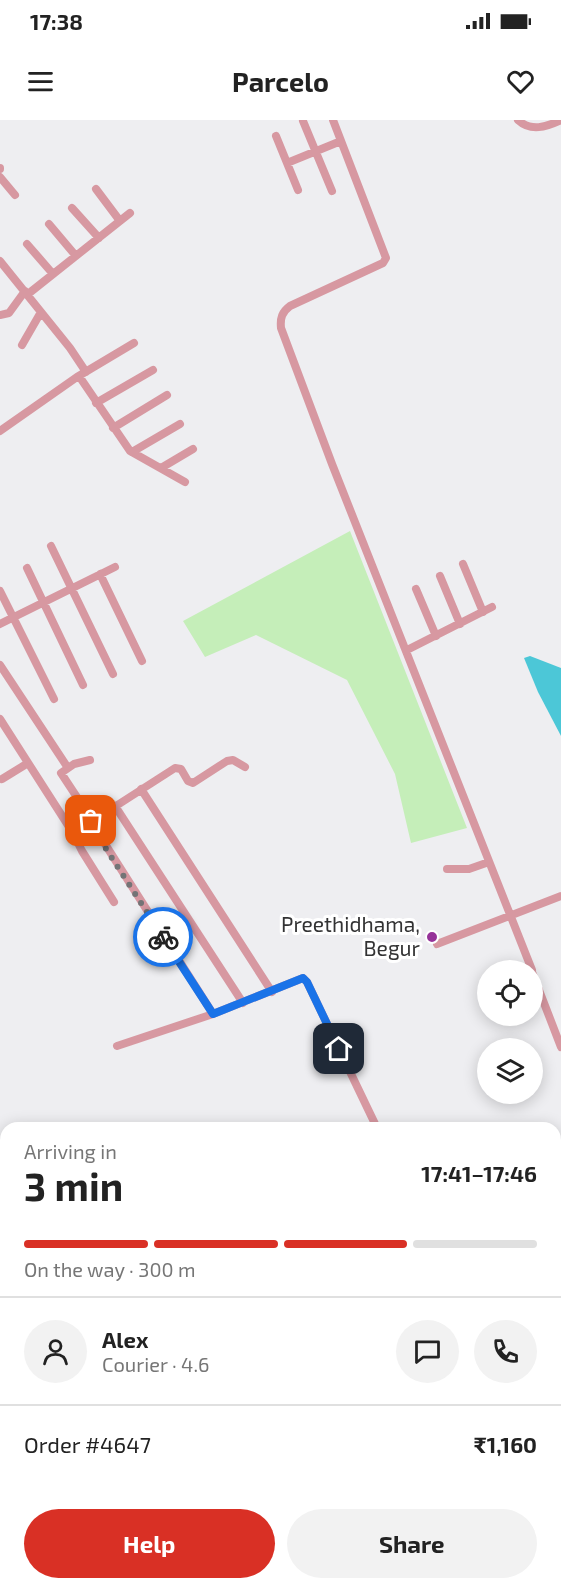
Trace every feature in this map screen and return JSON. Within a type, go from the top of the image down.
[{"type":"street","points":[[333,120],[386,258],[383,263],[290,306],[284,311],[280,320],[281,328],[309,406],[528,960]]},
{"type":"street","points":[[518,120],[532,128],[544,127],[561,120]]},
{"type":"street","points":[[303,121],[332,191]]},
{"type":"street","points":[[276,136],[298,190]]},
{"type":"street","points":[[287,163],[341,141]]},
{"type":"street","points":[[0,177],[15,195]]},
{"type":"street","points":[[96,189],[120,221]]},
{"type":"street","points":[[72,207],[99,238]]},
{"type":"street","points":[[0,315],[9,313],[26,293],[130,213]]},
{"type":"street","points":[[49,224],[76,256]]},
{"type":"street","points":[[27,244],[53,274]]},
{"type":"street","points":[[0,261],[70,348],[96,403],[132,452],[185,483]]},
{"type":"street","points":[[22,345],[41,312]]},
{"type":"street","points":[[0,431],[82,374],[134,343]]},
{"type":"street","points":[[96,403],[153,370]]},
{"type":"street","points":[[113,428],[167,395]]},
{"type":"street","points":[[132,452],[180,424]]},
{"type":"street","points":[[161,468],[193,449]]},
{"type":"street","points":[[51,546],[113,674]]},
{"type":"street","points":[[464,564],[483,612]]},
{"type":"street","points":[[0,624],[115,567]]},
{"type":"street","points":[[27,568],[83,685]]},
{"type":"street","points":[[100,574],[142,661]]},
{"type":"street","points":[[440,576],[460,624]]},
{"type":"street","points":[[416,589],[436,636]]},
{"type":"street","points":[[0,591],[54,699]]},
{"type":"street","points":[[406,650],[492,607]]},
{"type":"street","points":[[0,665],[68,768]]},
{"type":"street","points":[[0,719],[73,833],[114,903]]},
{"type":"street","points":[[90,760],[74,764],[61,773],[213,1014]]},
{"type":"street","points":[[73,833],[175,768],[181,769],[188,781],[193,783],[230,760],[245,766]]},
{"type":"street","points":[[2,778],[28,763]]},
{"type":"street","points":[[141,789],[272,992]]},
{"type":"street","points":[[116,806],[243,1003]]},
{"type":"street","points":[[447,869],[462,870],[489,862]]},
{"type":"street","points":[[437,944],[561,896]]},
{"type":"street","points":[[117,1046],[243,1003],[301,978],[307,982],[374,1122]]},
{"type":"street","points":[[543,1000],[561,1047]]},
{"type":"green space","points":[[350,531],[467,828],[411,843],[395,774],[347,680],[256,635],[205,657],[183,621]]},
{"type":"water","points":[[530,656],[561,668],[561,736],[538,692],[524,658]]},
{"type":"way so far","points":[[91,821],[90,824],[163,937]]},
{"type":"place","name":"Preethidhama, Begur","points":[[432,937]]},
{"type":"route","points":[[163,937],[213,1014],[303,978],[339,1049]]}]
